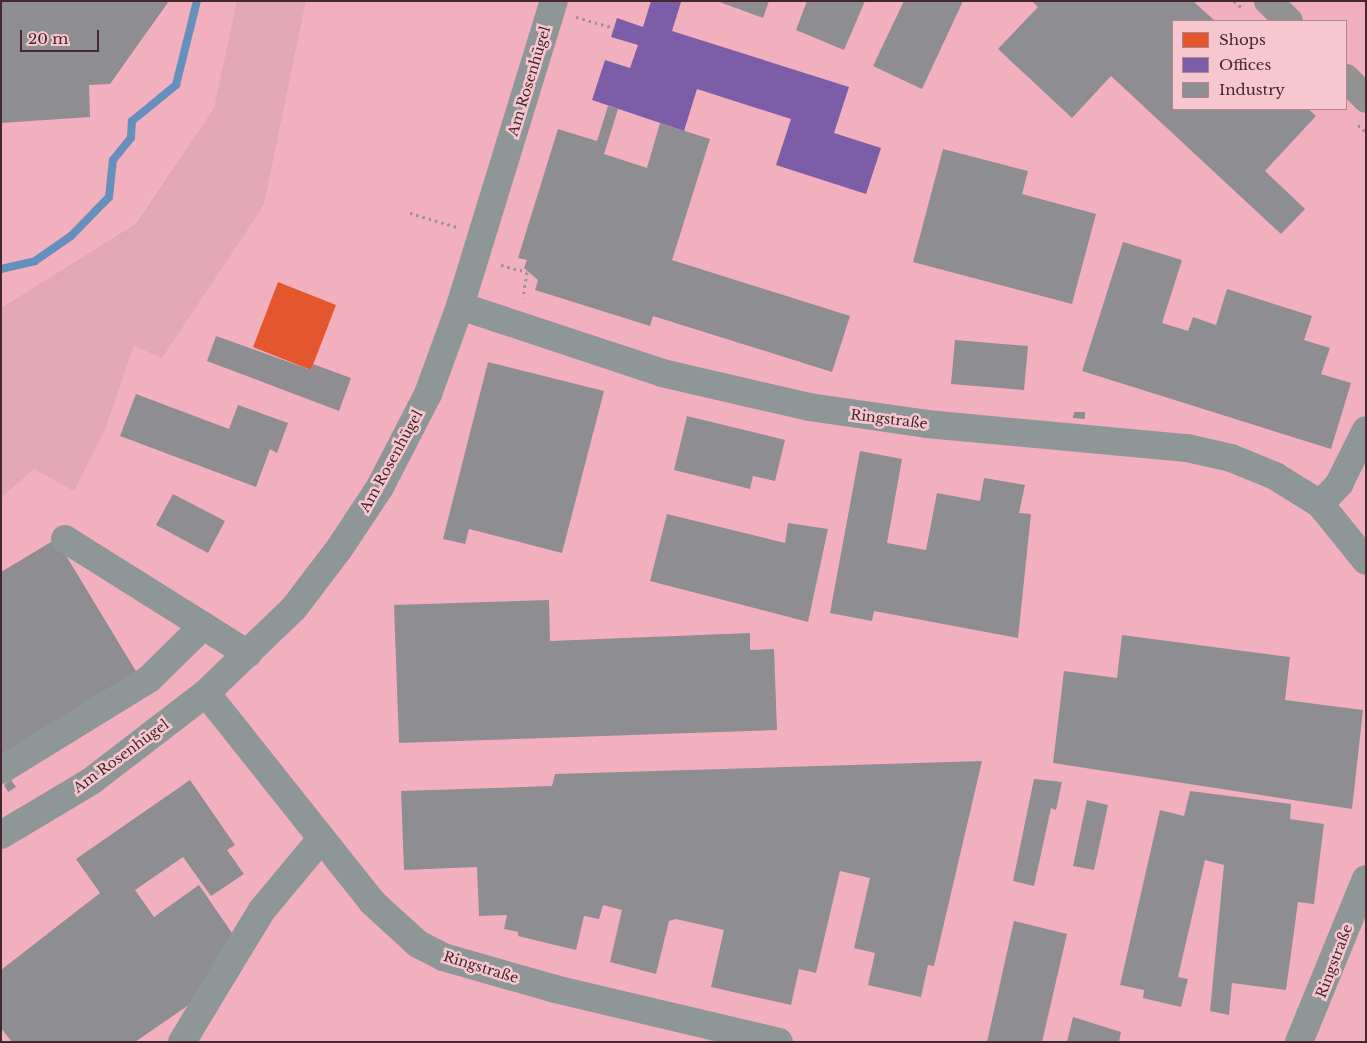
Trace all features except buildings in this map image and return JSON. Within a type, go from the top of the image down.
[{"type":"main road","points":[[1268,1],[1288,20]]},
{"type":"main road","points":[[1347,79],[1366,99]]},
{"type":"street","name":"Am Rosenhügel","points":[[1,835],[90,782],[206,693],[294,608],[380,487],[428,394],[460,306],[553,5]]},
{"type":"street","name":"Ringstraße","points":[[460,306],[662,373],[809,407],[927,424],[1188,448],[1231,458],[1275,476],[1320,504],[1366,561]]},
{"type":"street","points":[[1320,504],[1339,484],[1366,430]]},
{"type":"street","points":[[64,539],[248,654]]},
{"type":"street","points":[[1,770],[149,679],[203,626]]},
{"type":"street","name":"Ringstraße","points":[[206,693],[321,839],[397,927],[443,957],[556,989],[780,1042]]},
{"type":"street","points":[[182,1042],[262,910],[321,839]]},
{"type":"street","name":"Ringstraße","points":[[1299,1042],[1366,880]]},
{"type":"path","points":[[553,5],[614,28]]},
{"type":"path","points":[[410,212],[527,272],[527,287],[514,325]]},
{"type":"shaded area","points":[[1,1],[237,1],[237,8],[214,108],[134,224],[1,308]]},
{"type":"shaded area","points":[[237,1],[306,1],[264,205],[162,358],[134,346],[105,430],[74,491],[34,469],[1,498],[1,308],[135,224],[214,108]]},
{"type":"shaded area","points":[[306,1],[1366,1],[1366,1042],[1,1042],[1,498],[34,469],[73,490],[105,430],[134,345],[264,206]]},
{"type":"waterway","points":[[1,269],[35,261],[71,236],[109,197],[113,160],[131,138],[132,121],[176,85],[197,1]]}]
